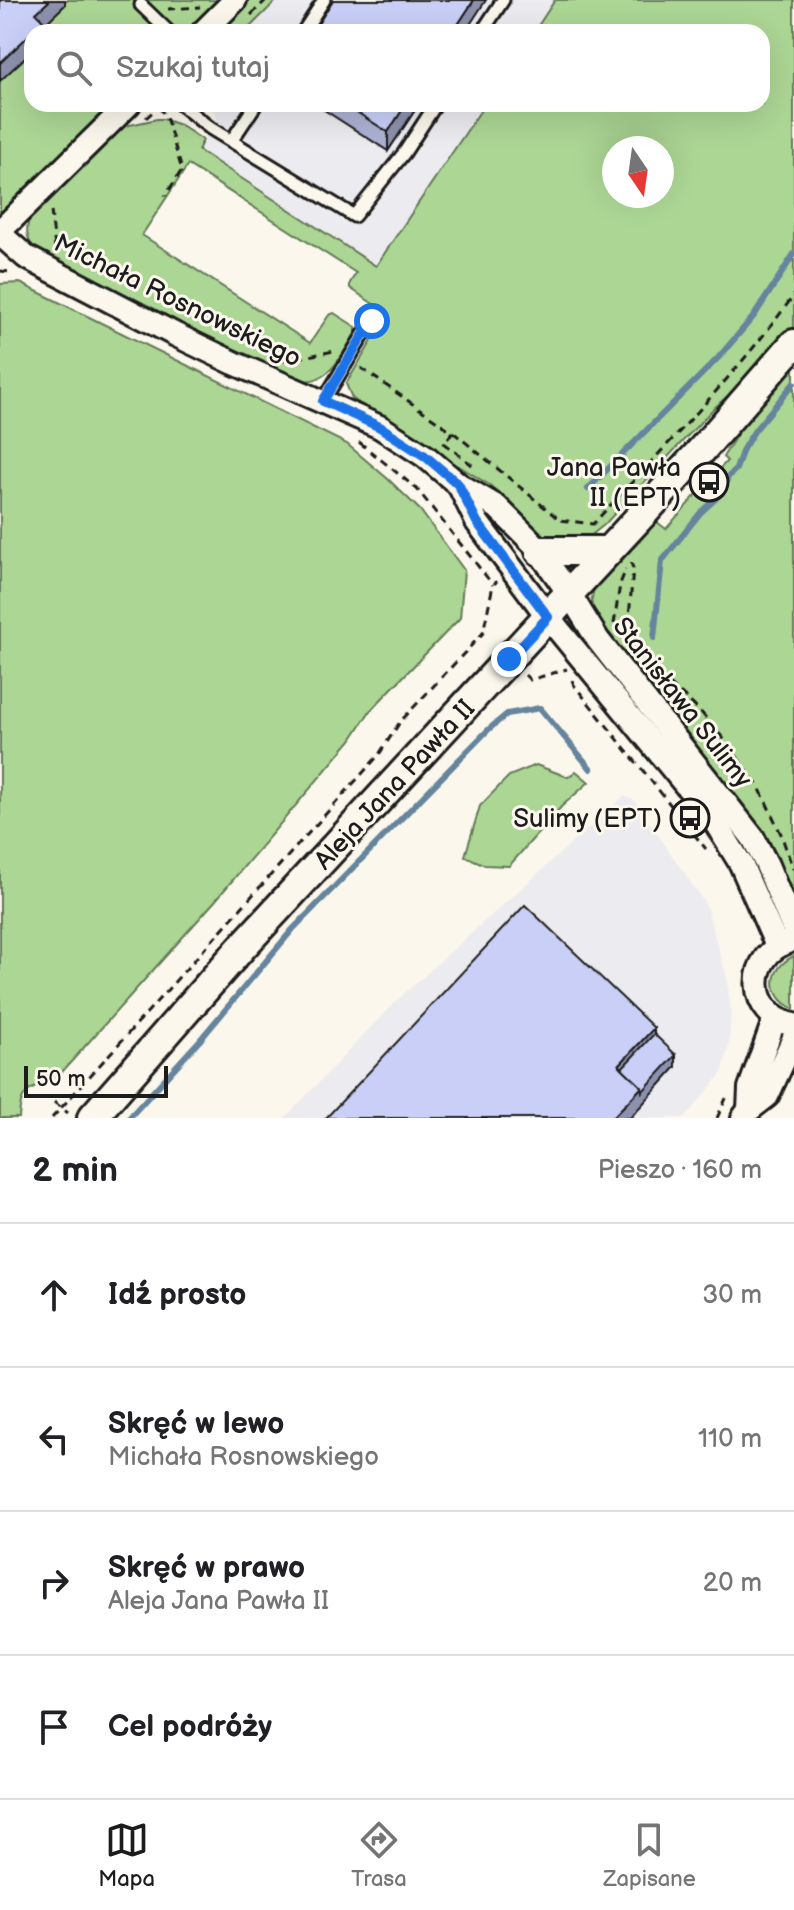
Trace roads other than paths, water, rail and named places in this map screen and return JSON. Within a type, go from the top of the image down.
[{"type":"street","points":[[211,24],[235,0]]},
{"type":"street","name":"Michała Rosnowskiego","points":[[121,112],[0,233],[26,257],[176,335],[380,427],[425,456],[458,484],[497,507],[540,551],[569,593]]},
{"type":"street","name":"Aleja Jana Pawła II","points":[[92,1118],[242,947],[569,593],[619,555],[699,453],[794,344]]},
{"type":"street","name":"Michała Rosnowskiego","points":[[458,484],[477,522],[548,617]]},
{"type":"street","points":[[540,551],[619,555]]},
{"type":"street","name":"Stanisława Sulimy","points":[[569,593],[598,640],[753,838],[794,930]]},
{"type":"street","name":"Stanisława Sulimy","points":[[548,617],[712,817],[785,943]]},
{"type":"street","points":[[746,1114],[750,1088],[785,1022],[765,1008],[757,982],[759,968],[766,956],[785,943]]},
{"type":"street","points":[[746,1114],[767,1096],[794,1038]]},
{"type":"lane","points":[[308,24],[324,0]]},
{"type":"lane","points":[[487,24],[503,0]]},
{"type":"lane","points":[[141,5],[160,24]]},
{"type":"lane","points":[[190,112],[210,128],[354,216],[404,153],[431,112]]},
{"type":"lane","points":[[232,140],[251,112]]},
{"type":"lane","points":[[323,401],[372,321]]},
{"type":"waterway","points":[[588,489],[719,357],[754,316],[794,254]]},
{"type":"waterway","points":[[654,638],[662,561],[701,512],[722,493],[755,430],[794,383]]},
{"type":"waterway","points":[[129,1118],[200,1040],[293,929],[507,714],[540,708],[591,769]]},
{"type":"place","name":"Jana Pawła II (EPT)","points":[[709,482]]},
{"type":"place","name":"Sulimy (EPT)","points":[[690,818]]}]
